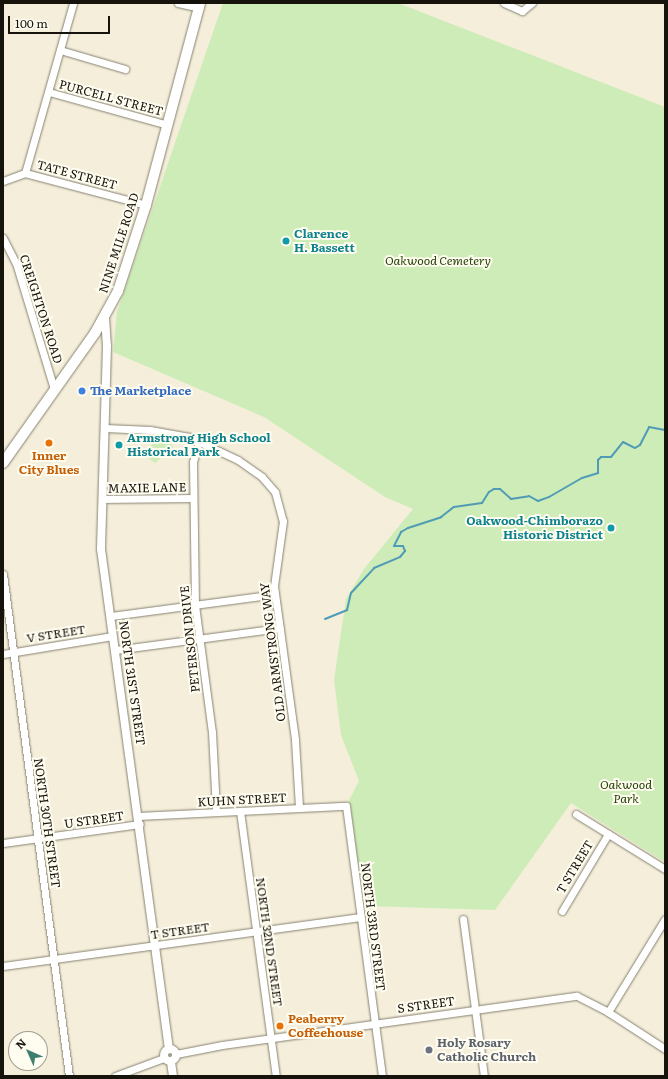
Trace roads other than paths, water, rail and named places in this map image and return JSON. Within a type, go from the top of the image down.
[{"type":"main road","name":"NINE MILE ROAD","points":[[3,463],[105,318],[127,269],[146,205],[200,5]]},
{"type":"street","points":[[26,173],[73,3]]},
{"type":"street","points":[[178,3],[200,5]]},
{"type":"street","points":[[504,3],[522,10],[532,3]]},
{"type":"street","points":[[60,50],[125,69]]},
{"type":"street","name":"PURCELL STREET","points":[[49,92],[168,125]]},
{"type":"street","name":"TATE STREET","points":[[3,181],[26,173],[146,205]]},
{"type":"street","name":"CREIGHTON ROAD","points":[[3,238],[16,263],[54,389]]},
{"type":"street","name":"NORTH 31ST STREET","points":[[105,318],[107,346],[101,549],[156,945],[173,1051]]},
{"type":"street","name":"OLD ARMSTRONG WAY","points":[[105,428],[167,432],[199,441],[238,460],[262,477],[275,492],[283,521],[274,581],[296,752],[299,808]]},
{"type":"street","name":"PETERSON DRIVE","points":[[199,441],[193,458],[192,498],[195,605],[198,639],[212,732],[216,812]]},
{"type":"street","name":"MAXIE LANE","points":[[102,499],[192,498]]},
{"type":"street","name":"NORTH 30TH STREET","points":[[3,574],[69,1076]]},
{"type":"street","points":[[111,616],[275,594]]},
{"type":"street","points":[[115,650],[280,628]]},
{"type":"street","name":"V STREET","points":[[3,654],[113,636]]},
{"type":"street","name":"KUHN STREET","points":[[138,816],[346,806]]},
{"type":"street","name":"NORTH 33RD STREET","points":[[346,806],[382,1076]]},
{"type":"street","name":"NORTH 32ND STREET","points":[[240,811],[255,931],[276,1076]]},
{"type":"street","points":[[576,814],[665,869]]},
{"type":"street","name":"U STREET","points":[[3,843],[140,824]]},
{"type":"street","name":"T STREET","points":[[562,911],[608,834]]},
{"type":"street","name":"T STREET","points":[[3,966],[361,917]]},
{"type":"street","points":[[463,919],[484,1076]]},
{"type":"street","points":[[608,1012],[665,919]]},
{"type":"street","name":"S STREET","points":[[173,1051],[577,996],[608,1012],[665,1049]]},
{"type":"street","points":[[116,1076],[167,1060],[174,1060],[173,1051],[164,1052],[167,1060],[173,1076]]},
{"type":"waterway","points":[[325,619],[347,610],[351,593],[374,568],[400,557],[405,551],[403,546],[394,546],[401,532],[408,528],[441,517],[454,507],[482,503],[489,492],[494,489],[500,489],[511,499],[529,496],[538,501],[549,497],[582,478],[598,473],[598,460],[601,457],[611,457],[623,442],[635,448],[640,445],[649,427],[665,430]]},
{"type":"place","name":"Clarence H. Bassett","points":[[286,241]]},
{"type":"place","name":"The Marketplace","points":[[82,391]]},
{"type":"place","name":"Inner City Blues","points":[[49,443]]},
{"type":"place","name":"Armstrong High School Historical Park","points":[[119,445]]},
{"type":"place","name":"Oakwood-Chimborazo Historic District","points":[[611,528]]},
{"type":"place","name":"Peaberry Coffeehouse","points":[[280,1026]]},
{"type":"place","name":"Holy Rosary Catholic Church","points":[[429,1050]]},
{"type":"park label","name":"Oakwood Cemetery","points":[[438,261]]},
{"type":"park label","name":"Oakwood Park","points":[[626,792]]}]
